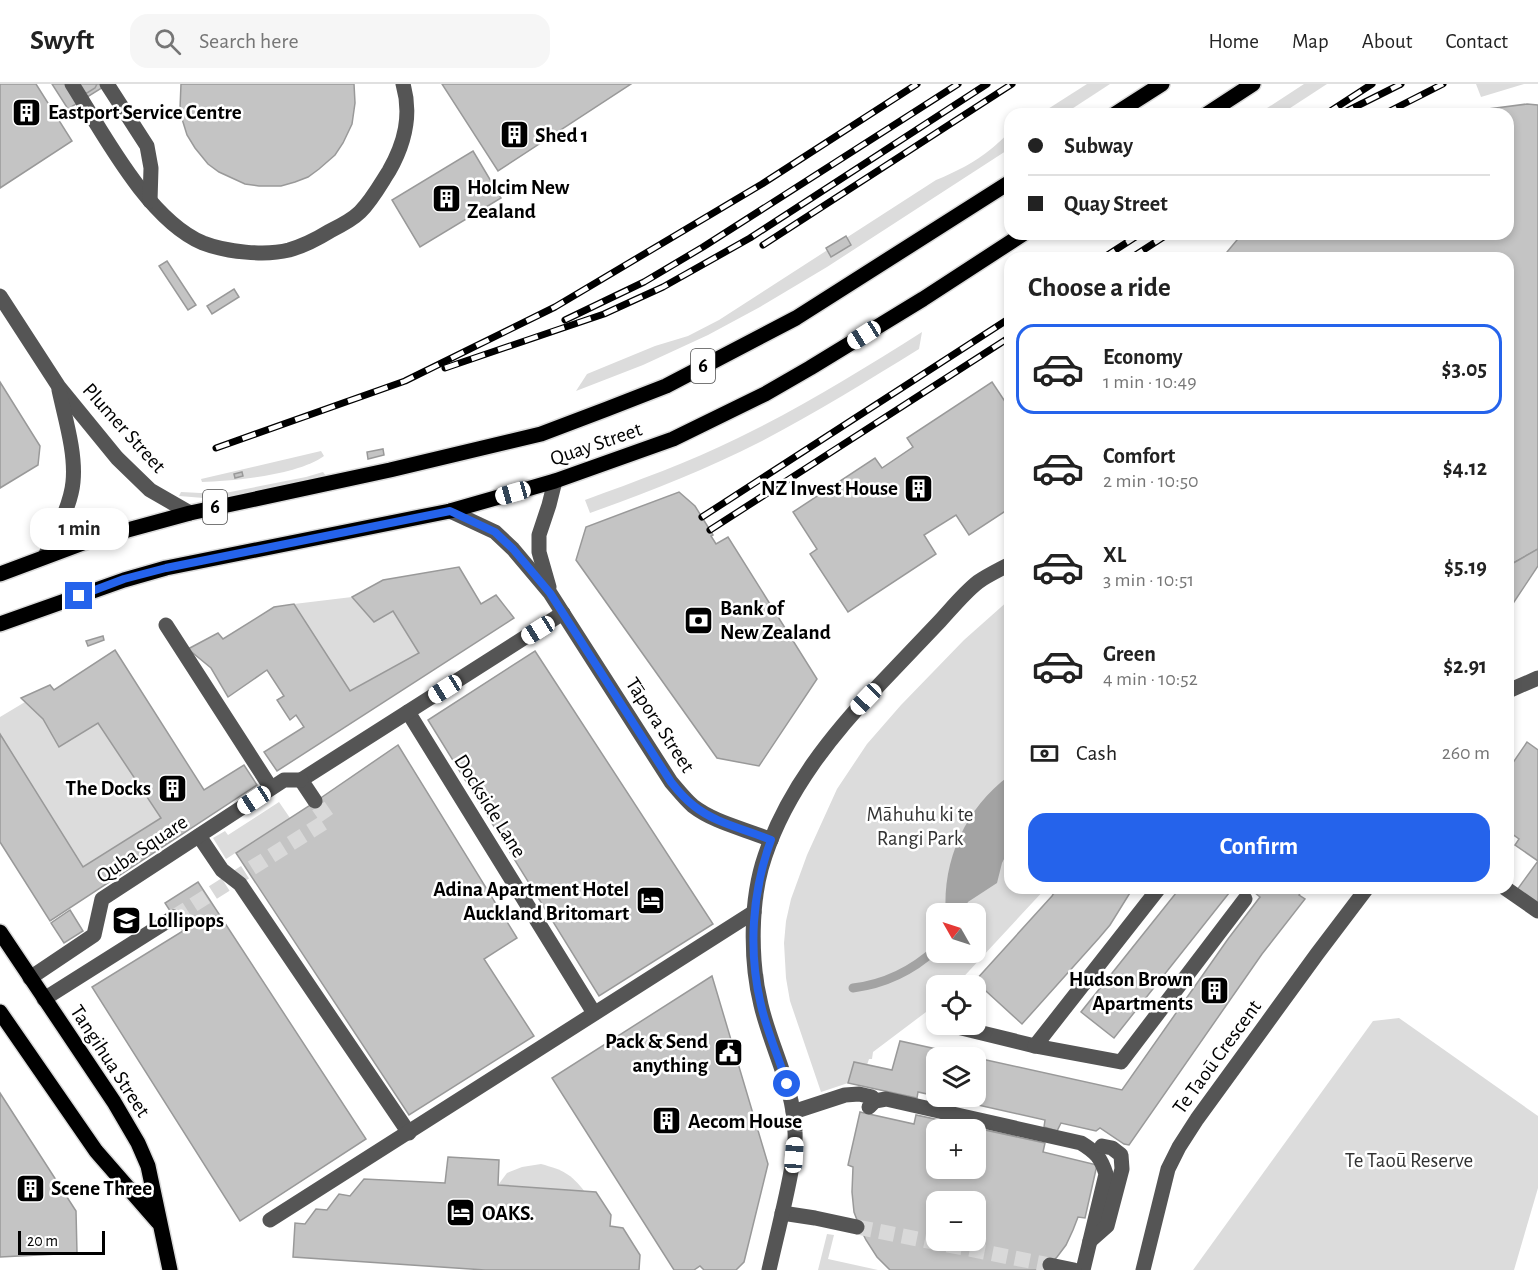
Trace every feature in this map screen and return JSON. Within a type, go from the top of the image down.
[{"type":"main road","points":[[1124,108],[1162,84]]},
{"type":"main road","points":[[1216,108],[1253,84]]},
{"type":"main road","name":"Quay Street","points":[[0,574],[91,540],[190,513],[390,470],[541,434],[666,386],[796,318],[1004,186]]},
{"type":"main road","name":"Quay Street","points":[[6,622],[124,579],[166,568],[450,511],[555,481],[673,439],[765,394],[923,299],[1014,240]]},
{"type":"main road","points":[[0,634],[6,622]]},
{"type":"main road","name":"Tangihua Street","points":[[0,932],[114,1102],[138,1143],[148,1166],[170,1270]]},
{"type":"main road","name":"Tangihua Street","points":[[0,1012],[7,1031],[96,1151],[160,1224]]},
{"type":"street","points":[[72,84],[122,164],[167,219],[202,242],[245,252],[287,250],[311,242],[359,213],[372,198],[400,149],[407,126],[407,107],[403,84]]},
{"type":"street","points":[[107,84],[147,146],[151,168],[150,201]]},
{"type":"street","name":"Plumer Street","points":[[0,296],[59,387],[117,458],[150,490],[190,513]]},
{"type":"street","name":"Plumer Street","points":[[45,556],[60,524],[73,484],[74,471],[70,442],[59,387]]},
{"type":"street","name":"Tāpora Street","points":[[550,593],[539,552],[539,536],[555,481]]},
{"type":"street","name":"Tāpora Street","points":[[450,511],[495,532],[513,549],[550,593],[671,782],[682,795],[694,807],[710,816],[771,840]]},
{"type":"street","points":[[769,1270],[794,1155],[795,1133],[787,1084],[767,1025],[757,985],[754,912],[764,858],[781,818],[794,795],[823,749],[851,714],[978,582],[1004,567]]},
{"type":"street","name":"Quba Square","points":[[30,978],[94,935],[102,899],[271,788],[284,780],[301,780],[563,614]]},
{"type":"street","points":[[166,625],[271,788]]},
{"type":"street","points":[[1514,688],[1538,678]]},
{"type":"street","name":"Dockside Lane","points":[[408,712],[594,1013]]},
{"type":"street","points":[[301,780],[315,801]]},
{"type":"street","points":[[199,836],[222,870],[240,884],[408,1133]]},
{"type":"street","points":[[1035,1046],[1154,894]]},
{"type":"street","name":"Te Taoū Crescent","points":[[1143,1270],[1168,1169],[1179,1147],[1197,1119],[1362,894]]},
{"type":"street","points":[[1514,894],[1538,911]]},
{"type":"street","points":[[986,1034],[1120,1062],[1245,899]]},
{"type":"street","points":[[270,1220],[754,912]]},
{"type":"street","points":[[44,999],[174,917]]},
{"type":"street","points":[[793,1112],[845,1095],[859,1094],[871,1102],[886,1099],[1081,1143],[1093,1150],[1106,1174],[1083,1270]]},
{"type":"street","points":[[1090,1241],[1107,1226],[1122,1169],[1121,1155],[1112,1148],[1102,1146]]},
{"type":"street","points":[[782,1213],[857,1227]]},
{"type":"street","points":[[1050,1265],[1074,1270]]},
{"type":"green space","points":[[1087,84],[1110,84],[1073,108],[1049,108]]},
{"type":"green space","points":[[1304,84],[1327,84],[1290,108],[1267,108]]},
{"type":"green space","points":[[1476,84],[1524,84],[1481,97]]},
{"type":"green space","points":[[1004,137],[1004,152],[827,267],[760,307],[708,335],[643,365],[576,391],[587,374],[655,346],[688,336],[719,320],[936,180],[958,170]]},
{"type":"green space","points":[[922,332],[919,349],[780,431],[697,471],[590,513],[585,500],[682,463],[738,438],[832,388]]},
{"type":"green space","points":[[321,451],[324,456],[313,463],[265,476],[202,482],[201,479]]},
{"type":"green space","points":[[323,472],[326,476],[241,496],[216,499],[179,496],[181,492],[220,494]]},
{"type":"green space","points":[[352,597],[374,622],[393,611],[419,653],[350,691],[294,604]]},
{"type":"green space","name":"Māhuhu ki te Rangi Park","points":[[1004,604],[1004,894],[1040,894],[986,953],[986,903],[926,903],[926,963],[976,963],[965,975],[926,975],[926,1012],[873,1052],[872,1059],[869,1059],[867,1065],[854,1063],[848,1083],[821,1092],[790,1001],[784,943],[786,921],[791,899],[807,855],[837,789],[867,744],[964,640]]},
{"type":"green space","points":[[25,702],[43,719],[59,746],[98,723],[161,818],[83,867],[0,734],[0,717]]},
{"type":"green space","points":[[279,802],[290,818],[226,859],[213,838],[225,831],[228,835]]},
{"type":"green space","name":"Te Taoū Reserve","points":[[1399,1018],[1538,1116],[1538,1188],[1514,1270],[1193,1270],[1373,1021]]},
{"type":"green space","points":[[541,1164],[566,1173],[585,1192],[498,1185],[507,1173],[522,1167]]},
{"type":"green space","points":[[827,1234],[834,1235],[828,1259],[878,1270],[818,1270]]},
{"type":"shaded area","points":[[1004,780],[1004,859],[997,883],[966,903],[946,903],[948,874],[953,855],[969,819],[980,803]]},
{"type":"building","name":"Eastport Service Centre","points":[[0,84],[36,84],[72,141],[0,188]]},
{"type":"building","points":[[52,84],[108,84],[68,109]]},
{"type":"building","points":[[72,84],[97,84],[87,93]]},
{"type":"building","points":[[181,84],[354,84],[355,103],[352,124],[335,155],[308,177],[281,186],[245,184],[219,172],[208,164],[195,148],[187,135],[180,109]]},
{"type":"building","name":"Shed 1","points":[[442,84],[631,84],[498,171]]},
{"type":"building","points":[[1538,105],[1538,549],[1514,563],[1514,252],[1227,252],[1237,240],[1514,240],[1514,108],[1496,108]]},
{"type":"building","name":"Holcim New Zealand","points":[[473,151],[501,198],[420,247],[392,200]]},
{"type":"building","points":[[846,236],[851,245],[831,257],[826,248]]},
{"type":"building","points":[[167,261],[196,305],[188,310],[159,266]]},
{"type":"building","points":[[234,289],[239,297],[212,314],[207,306]]},
{"type":"building","points":[[0,382],[40,446],[38,465],[0,488]]},
{"type":"building","name":"NZ Invest House","points":[[992,382],[1004,400],[1004,512],[969,535],[956,515],[924,535],[936,554],[848,612],[810,554],[817,549],[793,512],[875,458],[882,468],[913,447],[907,438]]},
{"type":"building","points":[[383,449],[384,455],[368,459],[367,452]]},
{"type":"building","points":[[242,472],[243,476],[235,478],[234,474]]},
{"type":"building","name":"Bank of New Zealand","points":[[679,492],[695,506],[716,544],[728,537],[817,679],[759,766],[717,758],[576,560],[586,527]]},
{"type":"building","points":[[1538,549],[1538,566],[1514,602],[1514,563]]},
{"type":"building","points":[[459,567],[481,604],[496,595],[514,618],[277,771],[264,752],[304,727],[296,715],[290,720],[277,700],[284,696],[267,670],[228,697],[211,668],[188,649],[218,633],[223,639],[274,607],[294,604],[350,691],[419,653],[393,611],[374,622],[352,597],[383,580]]},
{"type":"building","points":[[103,636],[104,640],[88,646],[86,641]]},
{"type":"building","name":"The Docks","points":[[115,650],[204,790],[244,765],[257,785],[50,921],[0,842],[0,734],[83,867],[161,818],[98,723],[59,747],[43,719],[21,698],[50,685],[54,690]]},
{"type":"building","points":[[535,651],[713,924],[599,996],[428,720]]},
{"type":"building","points":[[1527,742],[1538,750],[1538,861],[1515,845],[1519,839],[1514,835],[1514,761]]},
{"type":"building","points":[[398,745],[517,938],[484,959],[534,1036],[409,1115],[236,853]]},
{"type":"building","points":[[1538,861],[1538,912],[1514,894]]},
{"type":"building","points":[[198,882],[366,1139],[240,1221],[92,987],[183,931],[165,903]]},
{"type":"building","name":"Hudson Brown Apartments","points":[[1053,894],[1129,894],[1110,925],[1022,1024],[986,991],[986,975],[980,975]]},
{"type":"building","name":"Hudson Brown Apartments","points":[[1175,894],[1228,894],[1114,1038],[1081,1012]]},
{"type":"building","name":"Hudson Brown Apartments","points":[[1256,894],[1300,894],[1305,899],[1262,954],[1129,1145],[1100,1128],[1096,1131],[1061,1123],[1057,1131],[1044,1127],[1045,1120],[986,1107],[986,1060],[1122,1090],[1260,897]]},
{"type":"building","points":[[70,910],[83,931],[64,943],[51,923]]},
{"type":"building","name":"Aecom House","points":[[712,976],[768,1164],[744,1262],[736,1270],[704,1270],[700,1266],[694,1270],[674,1270],[552,1078]]},
{"type":"building","name":"Hudson Brown Apartments","points":[[900,1041],[927,1047],[926,1094],[918,1092],[917,1098],[848,1083],[854,1062],[892,1070]]},
{"type":"building","name":"Scene Three","points":[[0,1093],[76,1211],[77,1253],[0,1257]]},
{"type":"building","points":[[860,1112],[914,1124],[916,1115],[934,1119],[926,1119],[926,1179],[986,1179],[986,1130],[1045,1143],[1043,1152],[1097,1165],[1085,1218],[1078,1217],[1066,1245],[1044,1270],[890,1270],[877,1257],[866,1240],[854,1212],[853,1167],[848,1165]]},
{"type":"building","name":"OAKS.","points":[[448,1157],[499,1160],[498,1185],[596,1192],[611,1215],[610,1226],[623,1228],[640,1255],[639,1270],[485,1270],[293,1257],[295,1223],[305,1224],[316,1209],[327,1210],[339,1194],[350,1196],[364,1179],[445,1183]]},
{"type":"waterway","points":[[853,988],[887,980],[908,970],[926,957]]},
{"type":"tunnel","points":[[174,917],[328,820],[315,801]]},
{"type":"tunnel","points":[[857,1227],[1050,1265]]},
{"type":"railway","points":[[216,448],[405,381],[555,307],[762,184],[917,84]]},
{"type":"railway","points":[[565,320],[644,282],[703,247],[958,84]]},
{"type":"railway","points":[[445,368],[604,314],[663,287],[750,238],[987,84]]},
{"type":"railway","points":[[763,245],[1012,84]]},
{"type":"railway","points":[[1335,108],[1372,84]]},
{"type":"railway","points":[[1353,108],[1401,84]]},
{"type":"railway","points":[[1396,108],[1443,84]]},
{"type":"railway","points":[[1112,252],[1131,240]]},
{"type":"railway","points":[[1140,252],[1159,240]]},
{"type":"railway","points":[[702,517],[1004,322]]},
{"type":"railway","points":[[710,530],[1004,341]]},
{"type":"place","name":"Eastport Service Centre","points":[[27,112]]},
{"type":"place","name":"Shed 1","points":[[514,135]]},
{"type":"place","name":"Holcim New Zealand","points":[[446,199]]},
{"type":"place","name":"NZ Invest House","points":[[919,488]]},
{"type":"place","name":"Bank of New Zealand","points":[[699,620]]},
{"type":"place","name":"The Docks","points":[[172,788]]},
{"type":"place","name":"Adina Apartment Hotel Auckland Britomart","points":[[650,901]]},
{"type":"place","name":"Lollipops","points":[[127,920]]},
{"type":"place","name":"Hudson Brown Apartments","points":[[1214,991]]},
{"type":"place","name":"Pack & Send anything","points":[[729,1053]]},
{"type":"place","name":"Aecom House","points":[[667,1121]]},
{"type":"place","name":"Scene Three","points":[[30,1188]]},
{"type":"place","name":"OAKS.","points":[[461,1213]]},
{"type":"route","points":[[79,596],[124,579],[166,568],[450,511],[495,532],[513,549],[550,593],[671,782],[682,795],[694,807],[710,816],[771,840],[764,858],[754,912],[754,961],[761,1004],[787,1084]]}]
